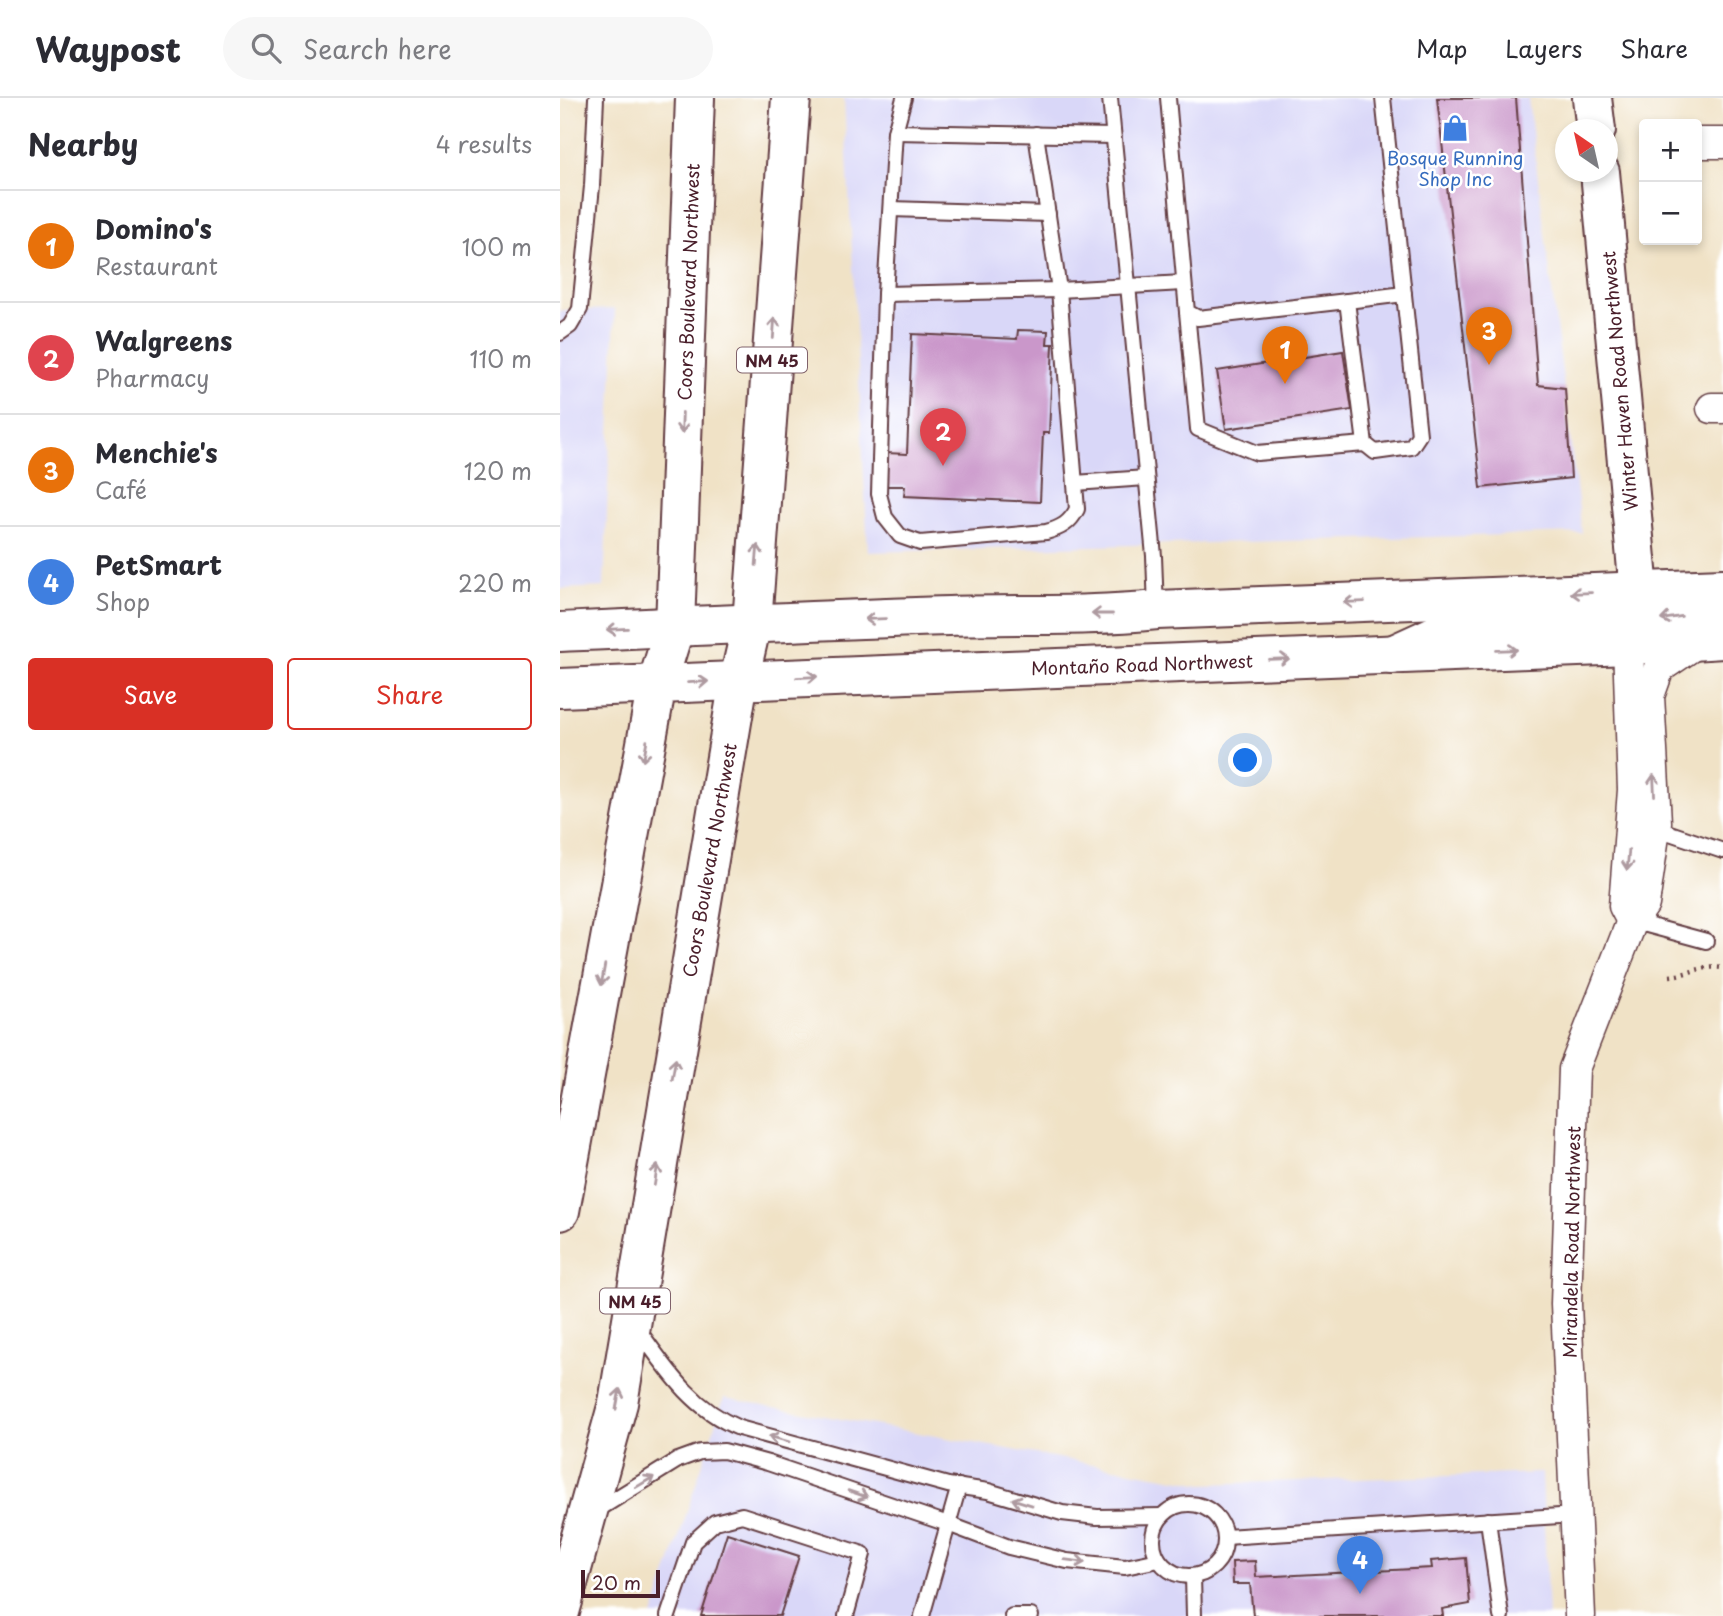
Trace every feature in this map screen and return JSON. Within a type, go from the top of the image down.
[{"type":"main road","name":"Coors Boulevard Northwest","points":[[560,1211],[657,684],[675,626],[695,98]]},
{"type":"main road","name":"Coors Boulevard Northwest","points":[[560,1612],[618,1403],[739,680],[751,623],[791,98]]},
{"type":"main road","points":[[1592,98],[1595,119]]},
{"type":"main road","name":"Winter Haven Road Northwest","points":[[1601,182],[1639,591]]},
{"type":"main road","points":[[560,632],[751,623],[1031,614],[1117,614],[1157,610],[1723,588]]},
{"type":"main road","points":[[1392,654],[1451,628],[1622,618],[1639,591]]},
{"type":"main road","name":"Montaño Road Northwest","points":[[560,688],[1711,640]]},
{"type":"street","points":[[1702,143],[1723,143]]},
{"type":"street","points":[[1632,921],[1624,906],[1633,790],[1628,645],[1657,620],[1723,611]]},
{"type":"street","name":"Mirandela Road Northwest","points":[[1580,1616],[1566,1304],[1574,1069],[1632,921],[1644,904],[1655,828],[1649,696],[1659,668],[1711,640]]},
{"type":"lane","points":[[560,333],[570,326],[580,309],[592,186],[596,98]]},
{"type":"lane","points":[[904,98],[895,132],[885,294],[878,494],[885,517],[900,536],[920,543],[1046,532],[1071,521],[1077,509],[1059,290],[1036,135]]},
{"type":"lane","points":[[1110,98],[1157,610]]},
{"type":"lane","points":[[1168,98],[1198,429],[1257,453],[1365,443]]},
{"type":"lane","points":[[1347,301],[1365,443],[1375,452],[1411,447],[1419,435],[1383,98]]},
{"type":"lane","points":[[895,132],[1113,136]]},
{"type":"lane","points":[[891,209],[1048,214]]},
{"type":"lane","points":[[885,294],[1059,290],[1183,283]]},
{"type":"lane","points":[[1187,312],[1198,318],[1404,294]]},
{"type":"lane","points":[[1075,482],[1146,478]]},
{"type":"lane","points":[[1655,828],[1723,851]]},
{"type":"lane","points":[[1632,921],[1706,941]]},
{"type":"lane","points":[[632,1321],[680,1385],[721,1420],[781,1440],[988,1491],[1062,1513],[1097,1517],[1162,1516]]},
{"type":"lane","points":[[586,1516],[678,1460],[701,1452],[724,1451],[768,1463],[948,1524],[1009,1548],[1067,1560],[1125,1567],[1159,1560]]},
{"type":"lane","points":[[922,1616],[959,1486]]},
{"type":"lane","points":[[1183,1504],[1195,1504],[1216,1515],[1226,1537],[1220,1560],[1212,1569],[1193,1576],[1167,1569],[1154,1549],[1153,1538],[1162,1516],[1183,1504]]},
{"type":"lane","points":[[668,1616],[693,1542],[715,1522],[742,1515],[863,1555],[846,1616]]},
{"type":"lane","points":[[1226,1537],[1576,1515]]},
{"type":"lane","points":[[1488,1520],[1500,1616]]},
{"type":"lane","points":[[1193,1576],[1194,1616]]},
{"type":"lane","points":[[1012,1616],[1031,1616]]},
{"type":"path","points":[[1670,976],[1684,975],[1703,967],[1723,968]]},
{"type":"shaded area","points":[[844,98],[1528,98],[1582,533],[868,552]]},
{"type":"shaded area","points":[[615,309],[604,587],[560,589],[560,311]]},
{"type":"shaded area","points":[[724,1398],[1203,1484],[1542,1473],[1548,1616],[653,1616]]},
{"type":"building","points":[[1437,98],[1516,98],[1538,385],[1565,388],[1571,478],[1481,488]]},
{"type":"building","points":[[1018,330],[1048,331],[1047,344],[1053,344],[1049,433],[1043,433],[1040,502],[904,496],[905,486],[885,486],[886,453],[907,454],[912,334],[1017,339]]},
{"type":"building","points":[[1343,351],[1352,410],[1226,429],[1217,371]]},
{"type":"building","points":[[727,1533],[799,1556],[780,1616],[701,1616]]},
{"type":"building","points":[[1466,1558],[1470,1604],[1442,1609],[1443,1616],[1253,1616],[1250,1584],[1233,1584],[1232,1562],[1255,1561],[1256,1577],[1432,1568],[1431,1561]]},
{"type":"place","name":"Bosque Running Shop Inc","points":[[1455,128]]},
{"type":"place","name":"Menchie's","points":[[1489,365]]},
{"type":"place","name":"Domino's","points":[[1285,384]]},
{"type":"place","name":"Walgreens","points":[[943,466]]},
{"type":"place","name":"PetSmart","points":[[1360,1594]]}]
